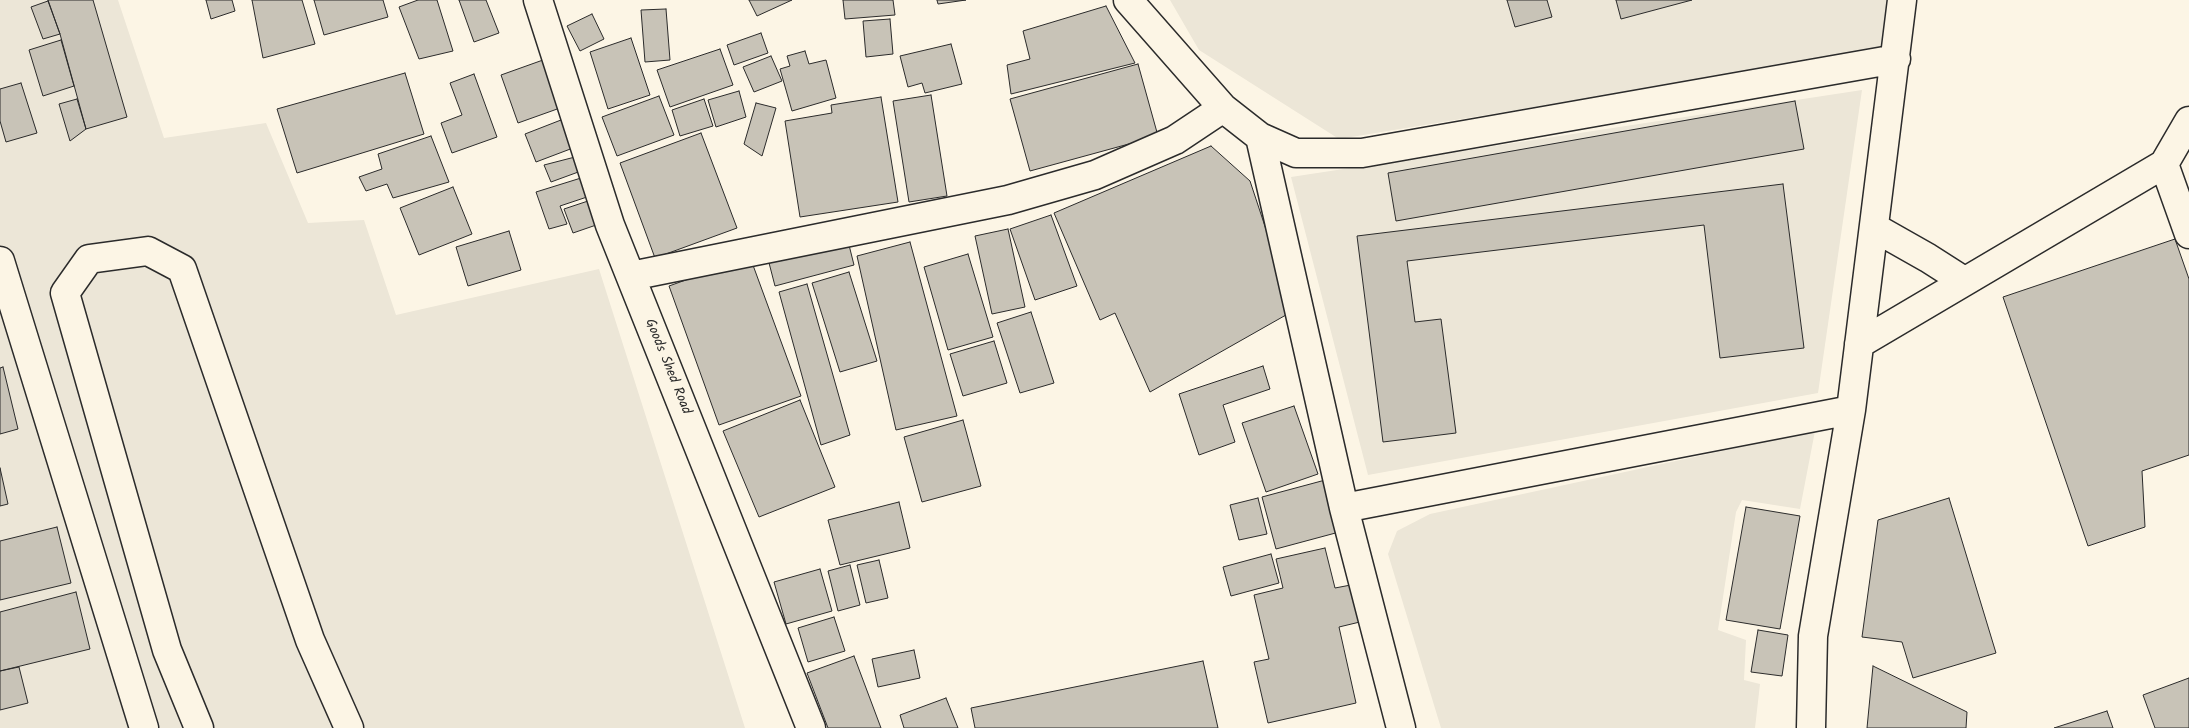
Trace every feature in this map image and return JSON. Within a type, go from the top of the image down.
[{"type":"street","name":"Goods Shed Road","points":[[538,0],[610,225],[810,728]]},
{"type":"street","points":[[1128,0],[1223,108],[1260,137],[1296,153],[1362,153],[1896,59]]},
{"type":"street","points":[[1811,728],[1813,636],[1851,410],[1902,0]]},
{"type":"street","points":[[631,276],[1008,200],[1095,175],[1175,140],[1223,108]]},
{"type":"street","points":[[1859,344],[2164,164],[2189,121]]},
{"type":"street","points":[[1260,137],[1344,508],[1401,728]]},
{"type":"street","points":[[2164,164],[2189,234]]},
{"type":"street","points":[[1875,228],[1964,281]]},
{"type":"street","points":[[199,728],[167,650],[65,293],[89,259],[148,251],[182,268],[310,640],[349,728]]},
{"type":"street","points":[[0,261],[144,728]]},
{"type":"street","points":[[1344,508],[1851,410]]},
{"type":"shaded area","points":[[0,0],[118,0],[164,138],[266,123],[308,223],[364,220],[396,315],[599,269],[745,728],[0,728]]},
{"type":"shaded area","points":[[1170,0],[1887,0],[1883,50],[1339,139],[1199,50]]},
{"type":"shaded area","points":[[1862,90],[1818,393],[1368,475],[1291,177]]},
{"type":"shaded area","points":[[1815,431],[1800,509],[1742,500],[1736,512],[1718,630],[1746,640],[1744,680],[1760,684],[1755,728],[1441,728],[1388,554],[1397,531],[1430,514]]},
{"type":"building","points":[[48,0],[93,0],[127,117],[86,129],[60,34]]},
{"type":"building","points":[[206,0],[232,0],[235,11],[211,19]]},
{"type":"building","points":[[252,0],[302,0],[315,44],[263,58]]},
{"type":"building","points":[[314,0],[383,0],[388,17],[324,35]]},
{"type":"building","points":[[418,0],[437,0],[453,51],[419,59],[399,7]]},
{"type":"building","points":[[459,0],[486,0],[499,33],[474,42]]},
{"type":"building","points":[[749,0],[792,0],[757,16]]},
{"type":"building","points":[[843,0],[893,0],[895,15],[845,19]]},
{"type":"building","points":[[937,0],[966,0],[938,4]]},
{"type":"building","points":[[1507,0],[1547,0],[1552,17],[1515,27]]},
{"type":"building","points":[[1616,0],[1692,0],[1621,19]]},
{"type":"building","points":[[48,1],[60,34],[43,39],[31,7]]},
{"type":"building","points":[[1106,6],[1135,63],[1011,94],[1007,65],[1030,59],[1023,31]]},
{"type":"building","points":[[666,9],[670,60],[645,62],[641,10]]},
{"type":"building","points":[[592,14],[604,39],[580,51],[567,26]]},
{"type":"building","points":[[890,19],[893,54],[866,57],[863,21]]},
{"type":"building","points":[[761,33],[768,53],[734,65],[727,45]]},
{"type":"building","points":[[631,38],[650,95],[608,109],[590,52]]},
{"type":"building","points":[[61,40],[74,86],[43,96],[29,50]]},
{"type":"building","points":[[951,44],[962,84],[925,93],[922,83],[908,87],[900,56]]},
{"type":"building","points":[[720,49],[733,85],[670,107],[657,70]]},
{"type":"building","points":[[805,51],[809,64],[826,60],[836,98],[792,111],[780,69],[790,66],[787,56]]},
{"type":"building","points":[[771,56],[782,81],[754,92],[743,67]]},
{"type":"building","points":[[543,60],[560,108],[518,123],[501,75]]},
{"type":"building","points":[[1138,64],[1158,136],[1030,171],[1010,99]]},
{"type":"building","points":[[405,73],[424,134],[297,173],[277,109]]},
{"type":"building","points":[[474,74],[497,137],[452,153],[441,123],[462,115],[450,83]]},
{"type":"building","points":[[21,83],[37,133],[6,142],[0,121],[0,89]]},
{"type":"building","points":[[739,91],[746,117],[716,127],[708,100]]},
{"type":"building","points":[[931,95],[947,196],[909,202],[893,101]]},
{"type":"building","points":[[659,96],[674,135],[617,156],[602,117]]},
{"type":"building","points":[[881,97],[898,202],[800,217],[785,121],[832,113],[831,105]]},
{"type":"building","points":[[77,99],[86,129],[70,141],[59,104]]},
{"type":"building","points":[[704,99],[713,126],[680,136],[672,110]]},
{"type":"building","points":[[1795,101],[1804,149],[1396,221],[1388,173]]},
{"type":"building","points":[[756,103],[776,108],[762,156],[744,144]]},
{"type":"building","points":[[561,120],[573,148],[536,162],[525,134]]},
{"type":"building","points":[[701,133],[737,228],[655,258],[620,163]]},
{"type":"building","points":[[431,136],[449,182],[393,198],[387,184],[366,191],[359,177],[382,169],[378,154]]},
{"type":"building","points":[[1211,146],[1250,181],[1293,311],[1150,392],[1115,313],[1100,320],[1054,213]]},
{"type":"building","points":[[575,157],[581,171],[551,182],[544,165]]},
{"type":"building","points":[[581,178],[587,197],[560,206],[567,224],[549,229],[536,192]]},
{"type":"building","points":[[1783,184],[1804,348],[1720,358],[1704,225],[1407,261],[1415,322],[1441,319],[1456,433],[1383,442],[1357,236]]},
{"type":"building","points":[[453,187],[472,234],[419,255],[400,208]]},
{"type":"building","points":[[594,199],[602,223],[573,233],[564,209]]},
{"type":"building","points":[[1051,215],[1077,286],[1035,300],[1010,229]]},
{"type":"building","points":[[1008,229],[1025,307],[992,314],[975,236]]},
{"type":"building","points":[[509,231],[521,270],[468,286],[456,247]]},
{"type":"building","points":[[847,237],[854,265],[775,286],[768,259]]},
{"type":"building","points":[[2175,239],[2189,279],[2189,455],[2142,471],[2145,527],[2088,546],[2003,297]]},
{"type":"building","points":[[910,242],[957,416],[896,430],[857,256]]},
{"type":"building","points":[[968,254],[993,337],[948,350],[924,267]]},
{"type":"building","points":[[750,257],[801,396],[719,425],[669,286]]},
{"type":"building","points":[[849,272],[877,361],[840,372],[812,283]]},
{"type":"building","points":[[807,284],[850,435],[821,445],[779,292]]},
{"type":"building","points":[[1031,312],[1054,383],[1020,393],[997,323]]},
{"type":"building","points":[[994,341],[1007,383],[963,396],[950,354]]},
{"type":"building","points":[[1263,366],[1270,389],[1223,405],[1235,442],[1199,455],[1179,394]]},
{"type":"building","points":[[3,367],[18,429],[0,434],[0,368]]},
{"type":"building","points":[[800,400],[835,487],[759,517],[723,431]]},
{"type":"building","points":[[1294,406],[1318,474],[1266,492],[1242,423]]},
{"type":"building","points":[[963,420],[981,486],[922,502],[904,437]]},
{"type":"building","points":[[0,468],[8,504],[0,506]]},
{"type":"building","points":[[1329,479],[1343,531],[1276,549],[1262,497]]},
{"type":"building","points":[[1258,498],[1267,534],[1239,540],[1230,505]]},
{"type":"building","points":[[1949,498],[1996,653],[1913,678],[1902,642],[1862,637],[1878,520]]},
{"type":"building","points":[[899,502],[910,548],[840,565],[828,520]]},
{"type":"building","points":[[1746,507],[1800,516],[1780,629],[1726,620]]},
{"type":"building","points":[[57,527],[71,583],[0,600],[0,541]]},
{"type":"building","points":[[1325,548],[1335,588],[1356,584],[1364,621],[1339,627],[1356,703],[1268,723],[1254,662],[1269,659],[1254,595],[1283,588],[1276,559]]},
{"type":"building","points":[[1271,554],[1279,583],[1231,596],[1223,567]]},
{"type":"building","points":[[879,560],[888,598],[866,603],[857,565]]},
{"type":"building","points":[[850,565],[860,605],[838,611],[828,571]]},
{"type":"building","points":[[820,569],[832,611],[786,624],[774,582]]},
{"type":"building","points":[[76,592],[90,649],[0,671],[0,612]]},
{"type":"building","points":[[834,617],[845,651],[808,662],[798,628]]},
{"type":"building","points":[[1758,630],[1788,635],[1782,676],[1751,672]]},
{"type":"building","points":[[914,650],[920,678],[878,687],[872,659]]},
{"type":"building","points":[[854,656],[881,728],[828,728],[807,673]]},
{"type":"building","points":[[1203,661],[1218,728],[975,728],[971,708]]},
{"type":"building","points":[[1873,666],[1967,712],[1966,728],[1867,728]]},
{"type":"building","points":[[19,667],[28,703],[0,710],[0,671]]},
{"type":"building","points":[[2189,678],[2189,728],[2155,728],[2143,695]]},
{"type":"building","points":[[946,698],[958,728],[904,728],[900,715]]},
{"type":"building","points":[[2107,711],[2113,728],[2054,728]]}]
